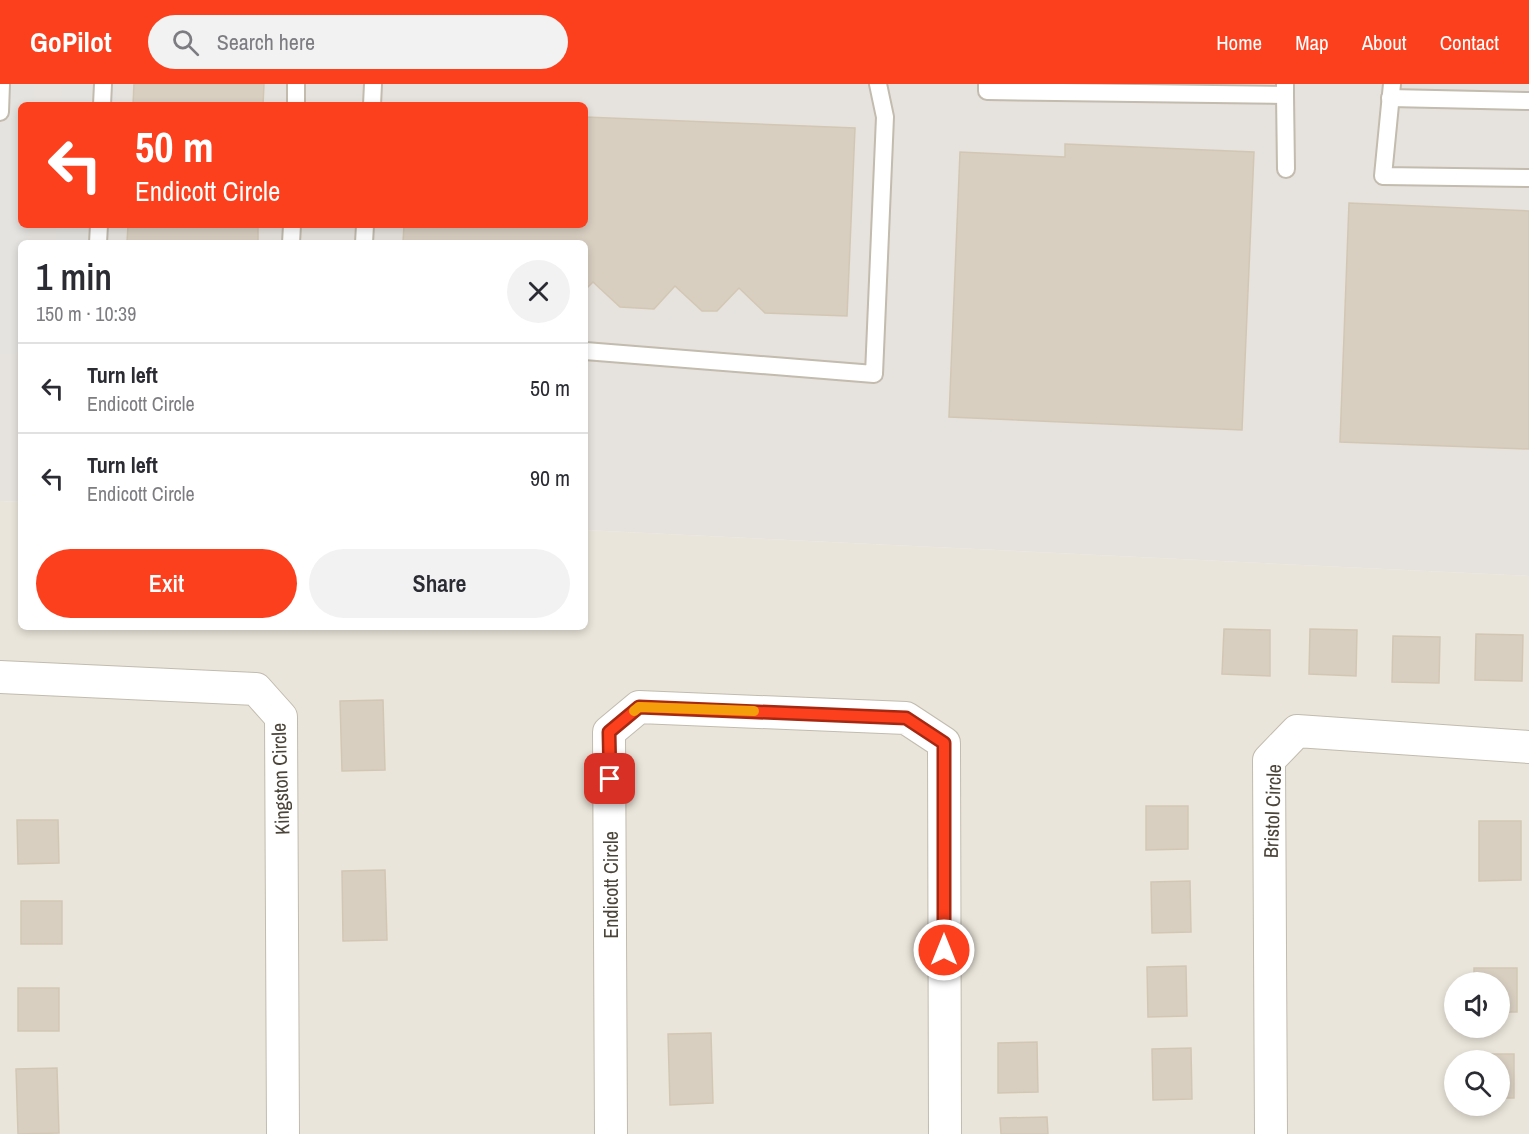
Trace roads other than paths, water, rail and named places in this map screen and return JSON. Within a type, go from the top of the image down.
[{"type":"street","name":"Kingston Circle","points":[[0,678],[256,689],[281,717],[284,1134]]},
{"type":"street","name":"Endicott Circle","points":[[611,1134],[609,732],[639,707],[906,718],[944,743],[945,1134]]},
{"type":"street","name":"Bristol Circle","points":[[1270,1134],[1269,760],[1297,731],[1529,747]]},
{"type":"lane","points":[[0,112],[1,84]]},
{"type":"lane","points":[[102,102],[103,84]]},
{"type":"lane","points":[[296,84],[296,102]]},
{"type":"lane","points":[[372,102],[373,84]]},
{"type":"lane","points":[[588,351],[874,374],[885,117],[878,84]]},
{"type":"lane","points":[[987,84],[987,91],[1285,90],[1286,169]]},
{"type":"lane","points":[[1529,101],[1391,91],[1383,176],[1529,178]]}]
